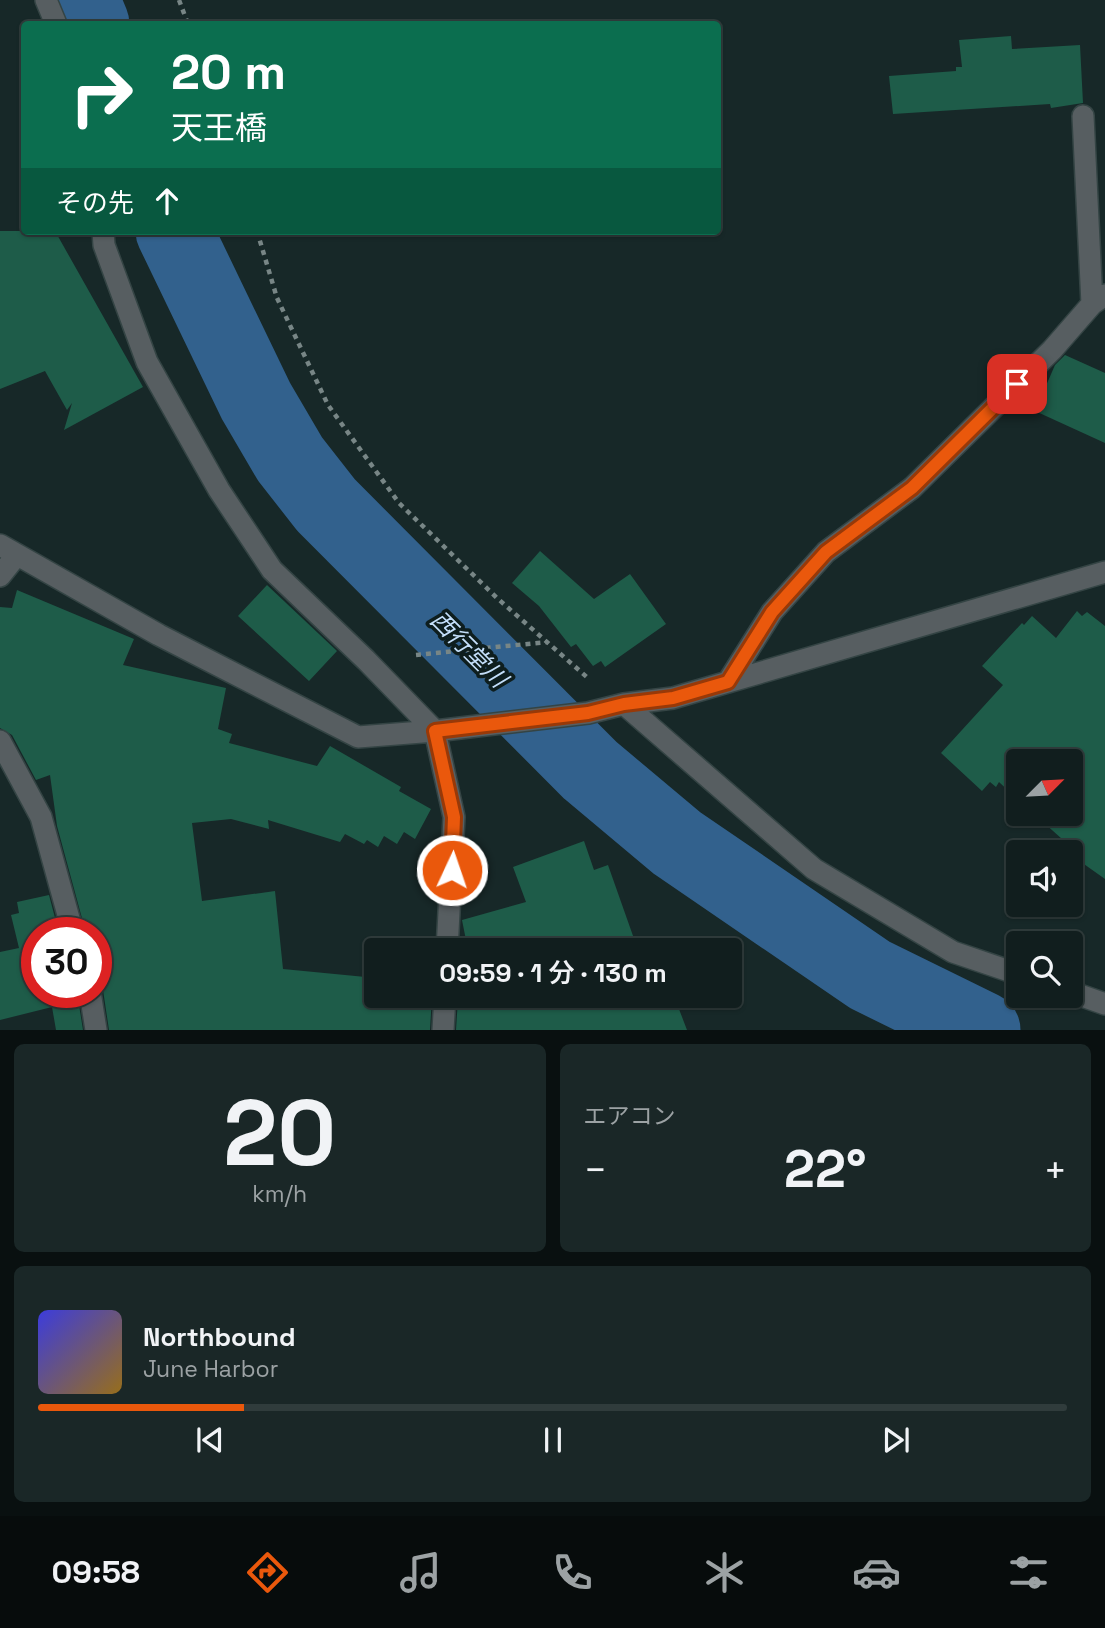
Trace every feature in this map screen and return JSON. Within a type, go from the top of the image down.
[{"type":"street","points":[[46,0],[55,21]]},
{"type":"street","points":[[728,682],[772,612],[826,552],[912,488],[1099,300],[1083,116]]},
{"type":"street","points":[[103,235],[104,245],[147,362],[226,502],[272,570],[442,729],[454,817],[448,938]]},
{"type":"street","points":[[0,576],[6,551],[159,635],[358,737],[588,713],[624,704],[673,698],[1105,572]]},
{"type":"street","points":[[624,704],[814,869],[953,952],[1006,970]]},
{"type":"street","points":[[0,741],[41,817],[69,917]]},
{"type":"street","points":[[1083,996],[1105,1004]]},
{"type":"street","points":[[93,1008],[96,1030]]},
{"type":"street","points":[[443,1030],[444,1008]]},
{"type":"path","points":[[179,0],[187,21]]},
{"type":"path","points":[[258,235],[277,298],[328,405],[399,503],[575,669],[624,704]]},
{"type":"path","points":[[416,655],[547,642],[575,669]]},
{"type":"building","points":[[1011,36],[1012,49],[1080,45],[1083,103],[1051,108],[1050,104],[893,114],[889,76],[956,71],[956,67],[962,67],[959,40]]},
{"type":"building","points":[[0,231],[21,231],[21,235],[57,235],[143,387],[64,430],[72,403],[67,410],[45,371],[0,389]]},
{"type":"building","points":[[1065,355],[1105,373],[1105,443],[1035,411],[1055,365]]},
{"type":"building","points":[[540,551],[594,599],[630,574],[666,624],[605,667],[601,661],[593,666],[576,644],[571,647],[539,606],[512,583]]},
{"type":"building","points":[[267,585],[337,651],[309,681],[238,616]]},
{"type":"building","points":[[17,590],[134,639],[123,665],[226,688],[218,729],[232,734],[229,743],[317,766],[330,746],[401,787],[399,791],[431,809],[415,839],[404,832],[397,844],[384,836],[378,847],[367,840],[364,844],[345,834],[340,842],[268,820],[269,829],[231,819],[192,823],[202,901],[275,891],[283,969],[364,977],[364,1008],[431,1008],[430,1030],[109,1030],[106,1008],[112,1008],[112,917],[82,917],[57,826],[50,775],[36,780],[12,735],[0,728],[0,607],[12,608]]},
{"type":"building","points":[[1077,611],[1082,616],[1087,612],[1105,626],[1105,879],[1083,863],[1083,840],[1061,840],[1047,826],[1083,826],[1083,749],[1006,749],[1006,789],[999,782],[996,787],[990,782],[982,791],[941,753],[1003,685],[982,666],[1022,623],[1024,625],[1032,616],[1056,638]]},
{"type":"building","points":[[584,841],[594,870],[608,865],[634,938],[466,938],[462,920],[526,902],[513,867]]},
{"type":"building","points":[[49,895],[55,917],[21,917],[21,1008],[48,1008],[0,1020],[0,952],[19,948],[11,915],[19,913],[17,902]]},
{"type":"building","points":[[52,1008],[80,1008],[83,1030],[56,1030]]},
{"type":"building","points":[[457,1008],[679,1008],[687,1030],[456,1030]]},
{"type":"waterway","name":"西行堂川","points":[[81,0],[90,21]]},
{"type":"waterway","name":"西行堂川","points":[[176,235],[256,401],[290,459],[326,505],[590,770],[677,843],[870,975],[982,1030]]},
{"type":"route","points":[[452,870],[454,817],[435,731],[588,713],[624,704],[673,698],[728,682],[772,612],[826,552],[912,488],[1017,384]]}]
